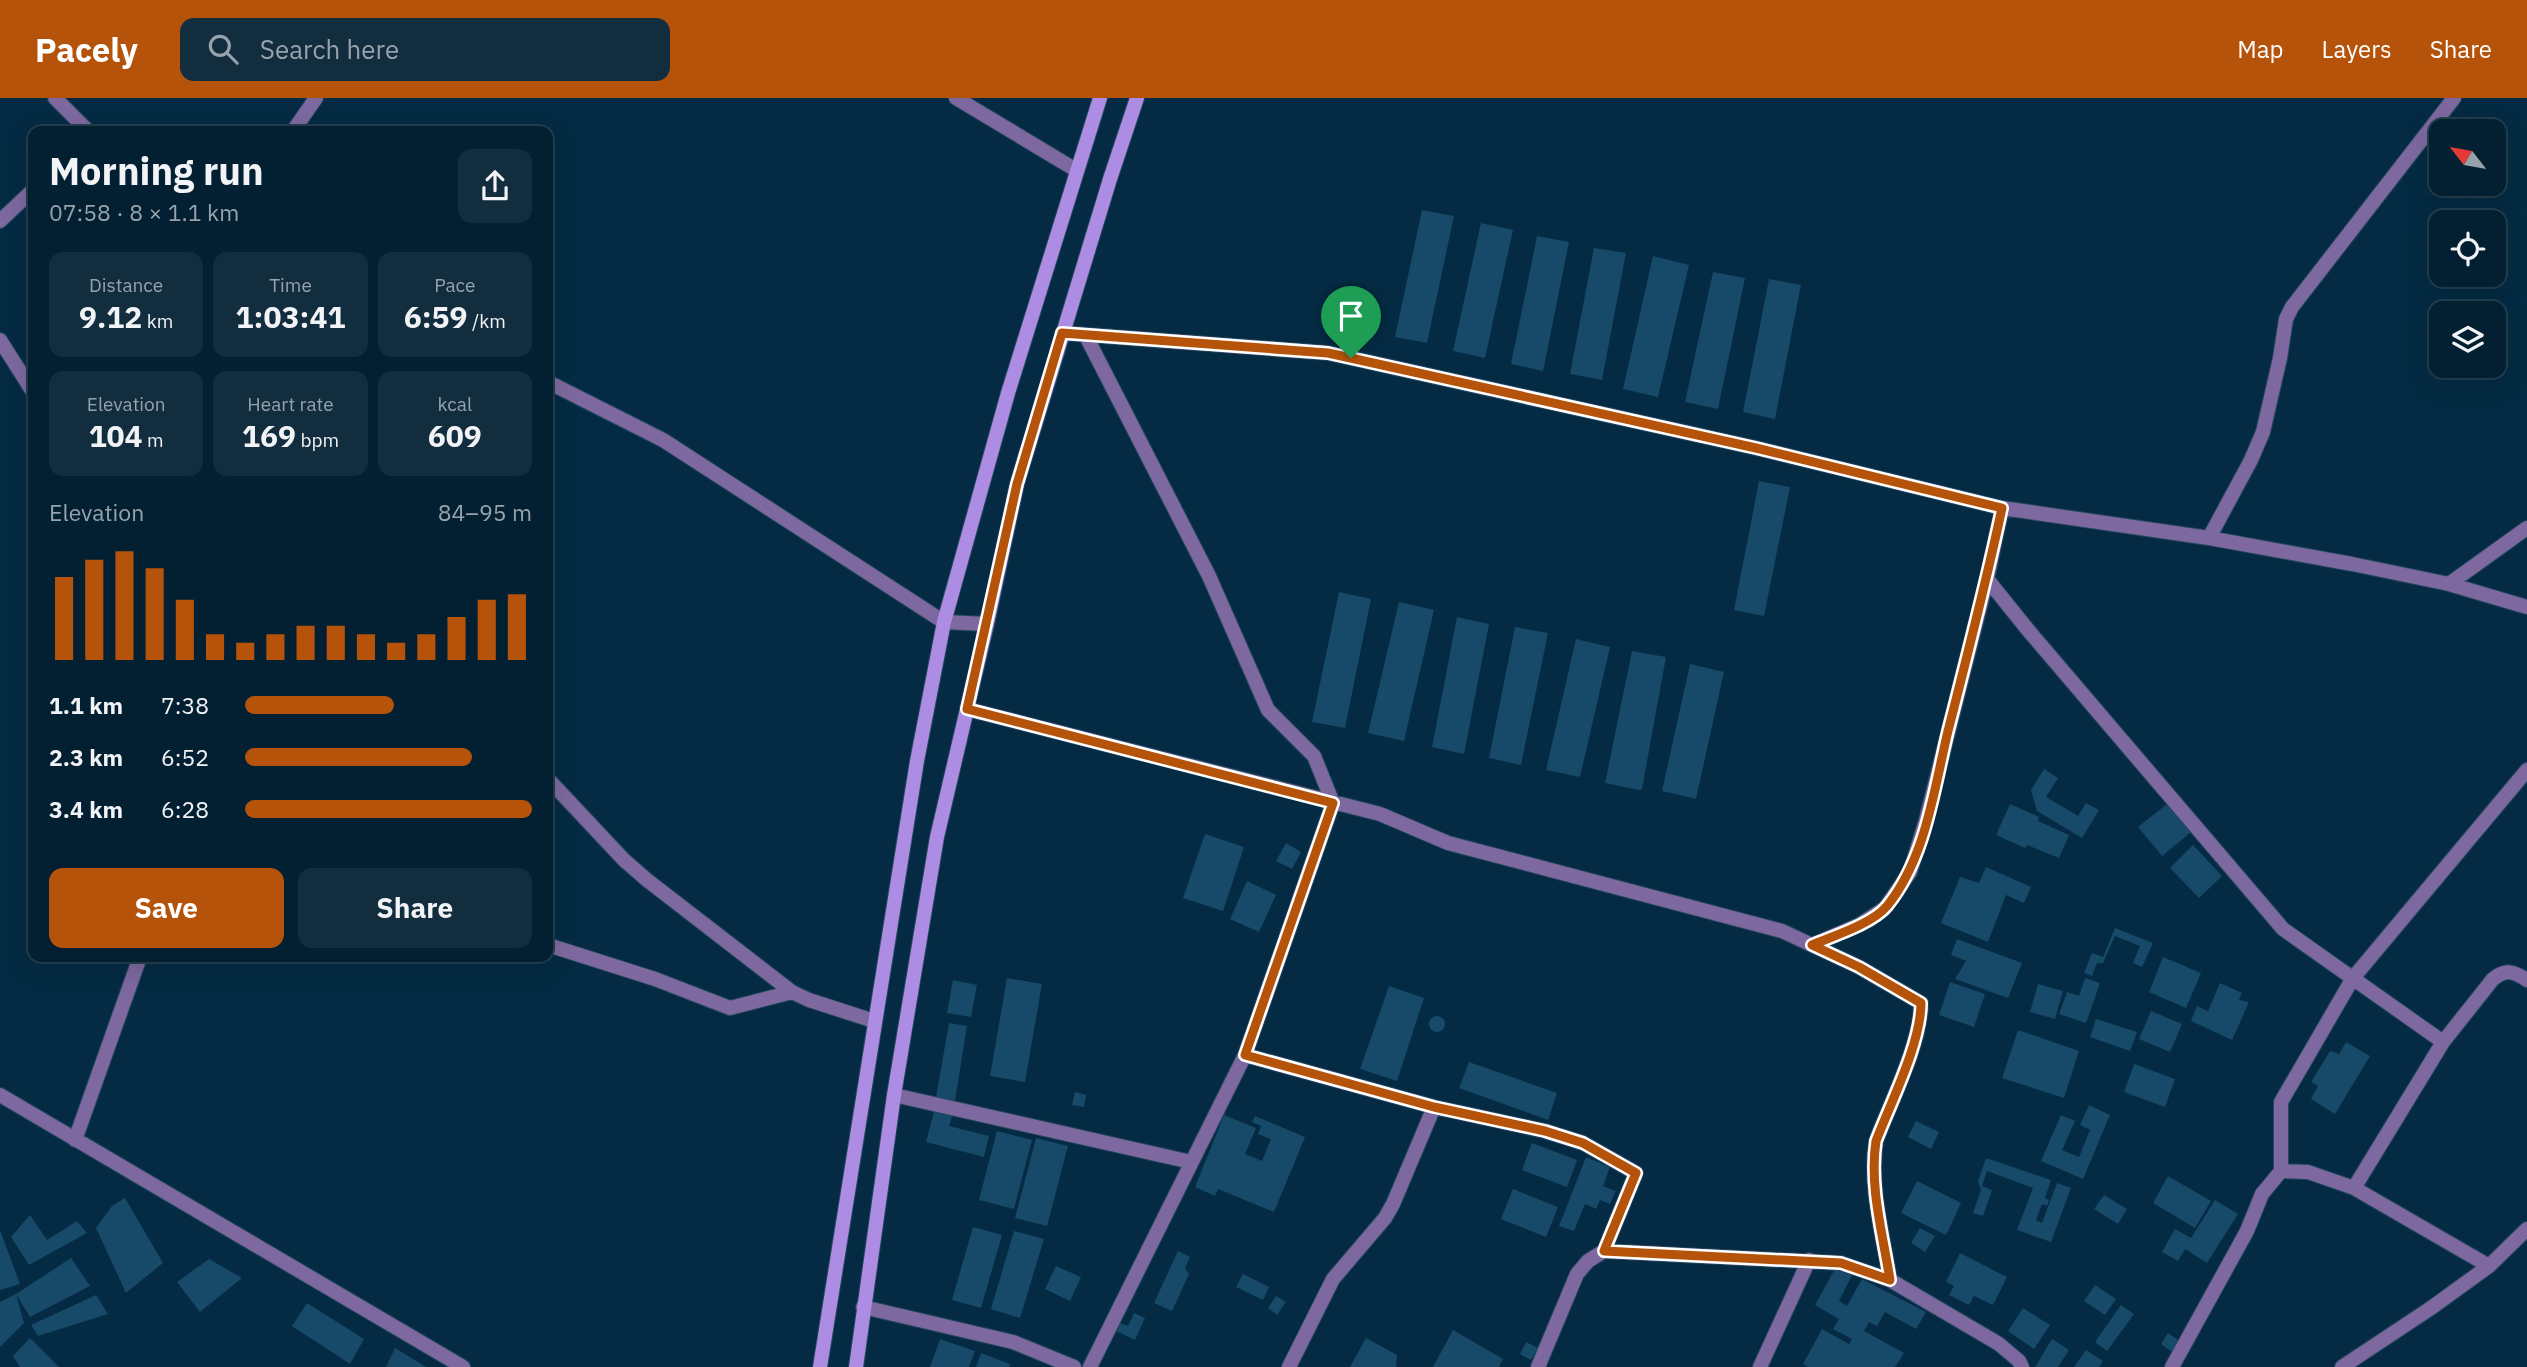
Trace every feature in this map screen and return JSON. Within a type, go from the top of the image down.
[{"type":"main road","points":[[820,1367],[917,761],[944,622],[1008,393],[1100,98]]},
{"type":"main road","points":[[856,1367],[894,1095],[937,837],[1017,484],[1137,98]]},
{"type":"street","points":[[55,98],[83,126]]},
{"type":"street","points":[[296,126],[316,98]]},
{"type":"street","points":[[956,98],[1076,170]]},
{"type":"street","points":[[2209,538],[2263,432],[2286,319],[2292,307],[2454,98]]},
{"type":"street","points":[[0,221],[28,195]]},
{"type":"street","points":[[1062,333],[1328,353],[1756,448],[2002,508],[2209,538],[2449,584],[2527,607]]},
{"type":"street","points":[[1086,336],[1209,576],[1268,710],[1314,756],[1333,803],[1245,1055],[1090,1367]]},
{"type":"street","points":[[0,340],[28,384]]},
{"type":"street","points":[[553,386],[663,440],[944,622],[987,624]]},
{"type":"street","points":[[1812,945],[1859,925],[1885,908],[1910,872],[1926,820],[1987,579],[2002,508]]},
{"type":"street","points":[[2449,584],[2527,528]]},
{"type":"street","points":[[1987,579],[2267,914],[2283,929],[2442,1042]]},
{"type":"street","points":[[967,709],[1380,814],[1448,843],[1782,931],[1859,967],[1921,1003],[1921,1020],[1916,1041],[1876,1141],[1874,1158],[1874,1177],[1890,1280]]},
{"type":"street","points":[[2172,1367],[2247,1231],[2262,1194],[2281,1171],[2281,1102],[2353,978],[2527,770]]},
{"type":"street","points":[[553,784],[624,860],[647,880],[792,992],[874,1021]]},
{"type":"street","points":[[553,947],[655,979],[730,1008],[792,992]]},
{"type":"street","points":[[75,1140],[138,962]]},
{"type":"street","points":[[2354,1188],[2442,1042],[2493,979],[2502,972],[2511,971],[2527,980]]},
{"type":"street","points":[[1245,1055],[1434,1107],[1545,1131],[1583,1143],[1636,1173],[1604,1251]]},
{"type":"street","points":[[0,1095],[463,1367]]},
{"type":"street","points":[[894,1095],[1191,1162]]},
{"type":"street","points":[[1289,1367],[1333,1279],[1385,1219],[1393,1205],[1434,1107]]},
{"type":"street","points":[[2281,1171],[2308,1172],[2354,1188],[2489,1266]]},
{"type":"street","points":[[2342,1367],[2489,1266],[2527,1229]]},
{"type":"street","points":[[1538,1367],[1577,1274],[1588,1261],[1604,1251],[1841,1263],[1890,1280],[1999,1344],[2019,1361],[2022,1367]]},
{"type":"street","points":[[1760,1367],[1809,1260]]},
{"type":"street","points":[[863,1307],[1013,1342],[1074,1367]]},
{"type":"building","points":[[1422,210],[1454,216],[1427,343],[1395,337]]},
{"type":"building","points":[[1481,223],[1513,230],[1485,358],[1453,351]]},
{"type":"building","points":[[1537,236],[1569,242],[1543,371],[1511,364]]},
{"type":"building","points":[[1594,248],[1626,253],[1602,380],[1570,374]]},
{"type":"building","points":[[1653,256],[1689,265],[1658,397],[1623,389]]},
{"type":"building","points":[[1713,272],[1745,278],[1718,409],[1685,402]]},
{"type":"building","points":[[1769,279],[1801,285],[1775,419],[1743,412]]},
{"type":"building","points":[[1759,481],[1790,487],[1764,616],[1734,610]]},
{"type":"building","points":[[1339,592],[1371,599],[1345,728],[1312,722]]},
{"type":"building","points":[[1399,602],[1434,610],[1404,741],[1368,733]]},
{"type":"building","points":[[1457,617],[1489,624],[1464,754],[1432,747]]},
{"type":"building","points":[[1515,627],[1548,633],[1521,765],[1489,758]]},
{"type":"building","points":[[1576,639],[1610,647],[1580,777],[1546,770]]},
{"type":"building","points":[[1632,651],[1666,657],[1642,789],[1639,790],[1605,783]]},
{"type":"building","points":[[1690,664],[1724,672],[1696,799],[1662,791]]},
{"type":"building","points":[[2044,769],[2058,778],[2046,797],[2078,816],[2086,803],[2099,810],[2082,838],[2037,811],[2031,790]]},
{"type":"building","points":[[2010,804],[2069,835],[2059,858],[2027,845],[2025,848],[1996,835]]},
{"type":"building","points":[[2167,804],[2191,832],[2162,856],[2138,827]]},
{"type":"building","points":[[1205,834],[1244,847],[1223,911],[1183,898]]},
{"type":"building","points":[[1286,843],[1301,852],[1292,869],[1276,861]]},
{"type":"building","points":[[2193,845],[2222,876],[2199,898],[2170,868]]},
{"type":"building","points":[[1986,867],[2031,887],[2024,903],[2006,895],[1988,942],[1941,923],[1960,877],[1979,883]]},
{"type":"building","points":[[1247,881],[1276,895],[1259,932],[1230,919]]},
{"type":"building","points":[[2115,928],[2153,943],[2142,967],[2133,963],[2140,946],[2115,936],[2103,963],[2097,963],[2092,976],[2084,973],[2092,953],[2103,957]]},
{"type":"building","points":[[1957,939],[2022,963],[2008,998],[1955,979],[1966,961],[1951,955]]},
{"type":"building","points":[[2163,957],[2201,973],[2186,1008],[2149,992]]},
{"type":"building","points":[[1007,978],[1042,984],[1025,1082],[990,1076]]},
{"type":"building","points":[[2085,978],[2100,983],[2086,1023],[2059,1014],[2067,992],[2079,996]]},
{"type":"building","points":[[953,980],[977,985],[971,1017],[947,1013]]},
{"type":"building","points":[[1950,982],[1985,994],[1974,1027],[1939,1015]]},
{"type":"building","points":[[2220,983],[2242,993],[2239,1000],[2249,1002],[2232,1040],[2191,1021],[2197,1006],[2208,1011]]},
{"type":"building","points":[[2038,984],[2063,991],[2055,1019],[2030,1012]]},
{"type":"building","points":[[1389,986],[1424,998],[1397,1081],[1360,1069]]},
{"type":"building","points":[[2151,1011],[2182,1024],[2170,1052],[2139,1039]]},
{"type":"building","points":[[1434,1016],[1440,1016],[1445,1024],[1443,1030],[1434,1032],[1429,1027],[1429,1021]]},
{"type":"building","points":[[2096,1019],[2137,1032],[2130,1051],[2090,1037]]},
{"type":"building","points":[[949,1023],[967,1026],[955,1101],[936,1097]]},
{"type":"building","points":[[2018,1030],[2079,1051],[2064,1098],[2002,1078]]},
{"type":"building","points":[[2346,1042],[2370,1056],[2335,1114],[2311,1099],[2318,1086],[2311,1082],[2330,1051],[2339,1054]]},
{"type":"building","points":[[1469,1062],[1557,1093],[1548,1120],[1459,1088]]},
{"type":"building","points":[[2134,1064],[2175,1079],[2165,1107],[2124,1092]]},
{"type":"building","points":[[1075,1092],[1086,1095],[1084,1107],[1072,1105]]},
{"type":"building","points":[[2089,1105],[2110,1115],[2083,1179],[2041,1161],[2061,1115],[2075,1121],[2062,1150],[2079,1157],[2090,1130],[2080,1125]]},
{"type":"building","points":[[935,1108],[953,1113],[949,1126],[989,1136],[984,1157],[926,1142]]},
{"type":"building","points":[[1224,1115],[1256,1128],[1245,1154],[1262,1161],[1271,1139],[1258,1134],[1261,1126],[1252,1122],[1255,1116],[1305,1137],[1274,1212],[1218,1189],[1215,1196],[1195,1187]]},
{"type":"building","points":[[1916,1121],[1939,1132],[1931,1149],[1908,1137]]},
{"type":"building","points":[[997,1131],[1032,1140],[1014,1209],[979,1200]]},
{"type":"building","points":[[1036,1138],[1068,1146],[1047,1226],[1015,1218]]},
{"type":"building","points":[[1532,1143],[1577,1160],[1567,1187],[1522,1170]]},
{"type":"building","points":[[1586,1157],[1610,1167],[1603,1186],[1616,1191],[1610,1204],[1600,1200],[1596,1209],[1585,1204],[1574,1231],[1559,1226]]},
{"type":"building","points":[[1986,1158],[2051,1180],[2045,1198],[2049,1200],[2047,1206],[2042,1204],[2036,1220],[2042,1223],[2057,1183],[2071,1188],[2051,1242],[2017,1230],[2033,1188],[1987,1171],[1982,1186],[1992,1190],[1983,1216],[1973,1213],[1981,1190],[1978,1181]]},
{"type":"building","points":[[2168,1176],[2211,1201],[2195,1228],[2153,1203]]},
{"type":"building","points":[[1917,1181],[1961,1203],[1946,1235],[1901,1213]]},
{"type":"building","points":[[1513,1189],[1558,1207],[1546,1237],[1501,1219]]},
{"type":"building","points":[[2104,1195],[2127,1209],[2118,1224],[2094,1209]]},
{"type":"building","points":[[125,1198],[163,1263],[126,1293],[96,1228],[112,1206]]},
{"type":"building","points":[[2215,1200],[2238,1214],[2207,1263],[2185,1249],[2178,1261],[2162,1252],[2175,1229],[2191,1238]]},
{"type":"building","points":[[30,1215],[47,1240],[77,1221],[87,1233],[29,1265],[11,1237]]},
{"type":"building","points":[[973,1227],[1002,1235],[981,1308],[952,1300]]},
{"type":"building","points":[[1920,1228],[1935,1236],[1925,1252],[1911,1243]]},
{"type":"building","points":[[0,1230],[20,1284],[0,1290]]},
{"type":"building","points":[[1014,1231],[1044,1239],[1020,1318],[991,1309]]},
{"type":"building","points":[[1178,1251],[1190,1257],[1185,1268],[1189,1274],[1172,1311],[1154,1303]]},
{"type":"building","points":[[1960,1253],[2007,1277],[1993,1305],[1974,1296],[1969,1305],[1949,1295],[1954,1286],[1946,1282]]},
{"type":"building","points":[[71,1258],[90,1286],[30,1317],[16,1294]]},
{"type":"building","points":[[209,1259],[242,1278],[200,1312],[177,1282]]},
{"type":"building","points":[[1056,1266],[1081,1277],[1070,1301],[1045,1289]]},
{"type":"building","points":[[1836,1267],[1852,1275],[1839,1301],[1847,1306],[1862,1279],[1926,1312],[1916,1329],[1885,1312],[1877,1326],[1869,1322],[1864,1331],[1904,1353],[1895,1367],[1808,1367],[1803,1364],[1822,1329],[1849,1344],[1852,1339],[1833,1329],[1839,1319],[1815,1305]]},
{"type":"building","points":[[1243,1274],[1269,1287],[1263,1300],[1236,1287]]},
{"type":"building","points":[[2095,1285],[2116,1299],[2105,1315],[2084,1301]]},
{"type":"building","points":[[16,1294],[24,1323],[0,1347],[0,1302]]},
{"type":"building","points":[[96,1295],[108,1314],[38,1336],[31,1325]]},
{"type":"building","points":[[1276,1296],[1286,1302],[1277,1315],[1268,1308]]},
{"type":"building","points":[[307,1303],[364,1339],[350,1364],[292,1326]]},
{"type":"building","points":[[2121,1305],[2134,1314],[2107,1351],[2095,1342]]},
{"type":"building","points":[[2023,1308],[2050,1325],[2034,1349],[2008,1331]]},
{"type":"building","points":[[1134,1313],[1145,1318],[1135,1340],[1116,1331],[1120,1323],[1128,1326]]},
{"type":"building","points":[[1453,1330],[1503,1359],[1499,1367],[1433,1367]]},
{"type":"building","points":[[2168,1333],[2184,1344],[2176,1355],[2161,1344]]},
{"type":"building","points":[[30,1338],[59,1367],[20,1367],[13,1356]]},
{"type":"building","points":[[1366,1338],[1397,1355],[1396,1367],[1350,1367]]},
{"type":"building","points":[[940,1339],[975,1351],[969,1367],[930,1367]]},
{"type":"building","points":[[2052,1339],[2069,1350],[2058,1367],[2035,1367]]},
{"type":"building","points":[[1526,1342],[1538,1348],[1531,1360],[1520,1354]]},
{"type":"building","points":[[395,1348],[426,1367],[386,1367]]},
{"type":"building","points":[[2086,1350],[2103,1361],[2099,1367],[2074,1367]]},
{"type":"building","points":[[981,1353],[1010,1364],[1009,1367],[976,1367]]},
{"type":"route","points":[[1062,333],[1328,353],[1351,358],[1756,448],[2002,508],[1987,579],[1926,820],[1910,872],[1885,908],[1859,925],[1812,945],[1859,967],[1921,1003],[1921,1020],[1916,1041],[1876,1141],[1874,1158],[1874,1177],[1890,1280],[1841,1263],[1604,1251],[1636,1173],[1583,1143],[1545,1131],[1434,1107],[1245,1055],[1333,803],[967,709],[1017,484],[1062,333]]}]
